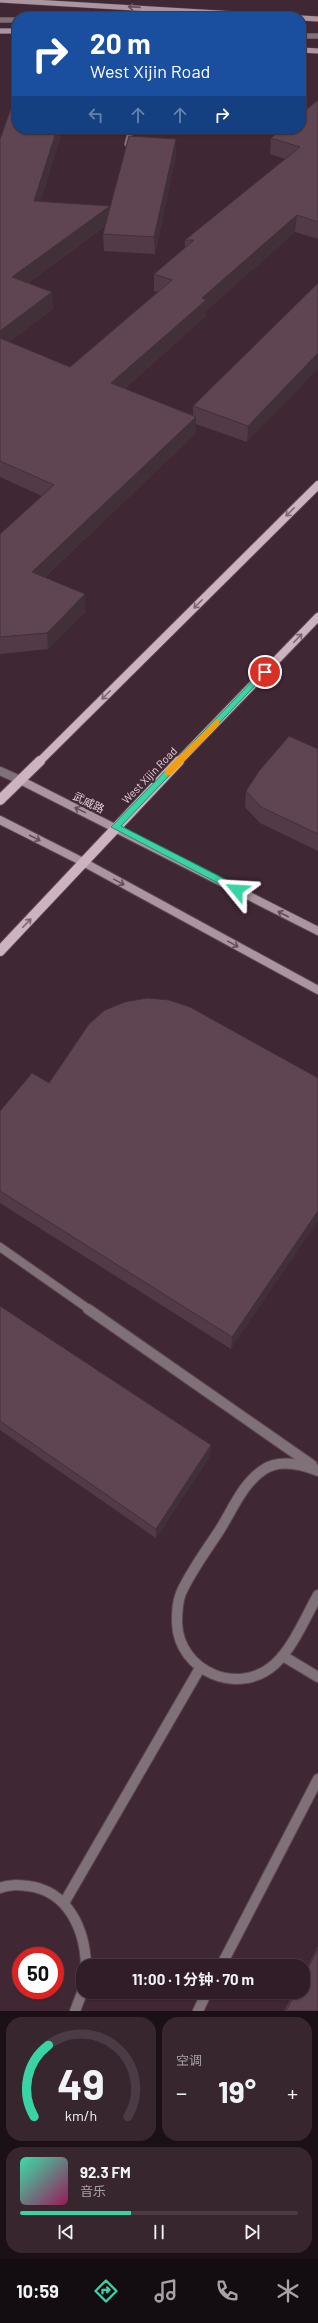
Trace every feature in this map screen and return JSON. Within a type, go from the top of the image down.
[{"type":"main road","points":[[0,0],[201,12]]},
{"type":"main road","points":[[306,18],[318,19]]},
{"type":"main road","points":[[0,30],[12,31]]},
{"type":"main road","points":[[306,50],[318,51]]},
{"type":"main road","points":[[0,800],[318,484]]},
{"type":"main road","name":"West Xijin Road","points":[[0,951],[84,864],[115,827],[318,617]]},
{"type":"main road","name":"武威路","points":[[20,780],[318,931]]},
{"type":"main road","points":[[0,820],[318,990]]},
{"type":"street","points":[[0,20],[12,20]]},
{"type":"street","points":[[306,36],[318,36]]},
{"type":"street","points":[[127,144],[130,134]]},
{"type":"street","points":[[0,771],[20,780]]},
{"type":"street","points":[[0,1247],[318,1470]]},
{"type":"street","points":[[318,1470],[305,1465],[283,1464],[263,1470],[248,1485],[189,1581],[178,1602],[177,1626],[184,1649],[200,1668],[221,1679],[245,1681],[267,1672],[283,1656],[318,1594]]},
{"type":"street","points":[[283,1656],[318,1677]]},
{"type":"street","points":[[64,1903],[200,1668]]},
{"type":"street","points":[[225,1959],[318,1779]]},
{"type":"street","points":[[0,1888],[6,1885],[34,1885],[59,1897],[77,1920],[87,1949],[86,1959]]},
{"type":"street","points":[[75,2011],[80,1999]]},
{"type":"street","points":[[198,2011],[204,1999]]},
{"type":"building","points":[[318,100],[318,222],[297,215],[202,298],[206,300],[111,383],[196,417],[32,572],[85,594],[47,633],[0,637],[0,534],[54,485],[0,461],[0,338],[70,367],[172,280],[154,274],[194,240],[185,240],[300,147],[271,138],[276,134],[306,134],[306,110]]},
{"type":"building","points":[[12,105],[12,134],[55,134],[34,201],[110,206],[12,277],[52,292],[0,331],[0,139]]},
{"type":"building","points":[[129,136],[176,139],[154,237],[103,234]]},
{"type":"building","points":[[318,283],[318,353],[248,426],[193,406]]},
{"type":"building","points":[[289,736],[318,749],[318,834],[261,807],[246,791],[259,771]]},
{"type":"building","points":[[147,998],[169,1000],[190,1007],[318,1078],[318,1211],[232,1337],[0,1191],[0,1111],[32,1073],[49,1083],[89,1024],[105,1010],[125,1002]]},
{"type":"building","points":[[0,1306],[211,1445],[156,1529],[0,1421]]},
{"type":"building","points":[[318,1949],[318,2011],[286,2011],[292,1999],[310,1999],[310,1964]]},
{"type":"slow traffic","points":[[168,772],[217,722]]},
{"type":"route","points":[[237,890],[115,827],[265,672]]}]
